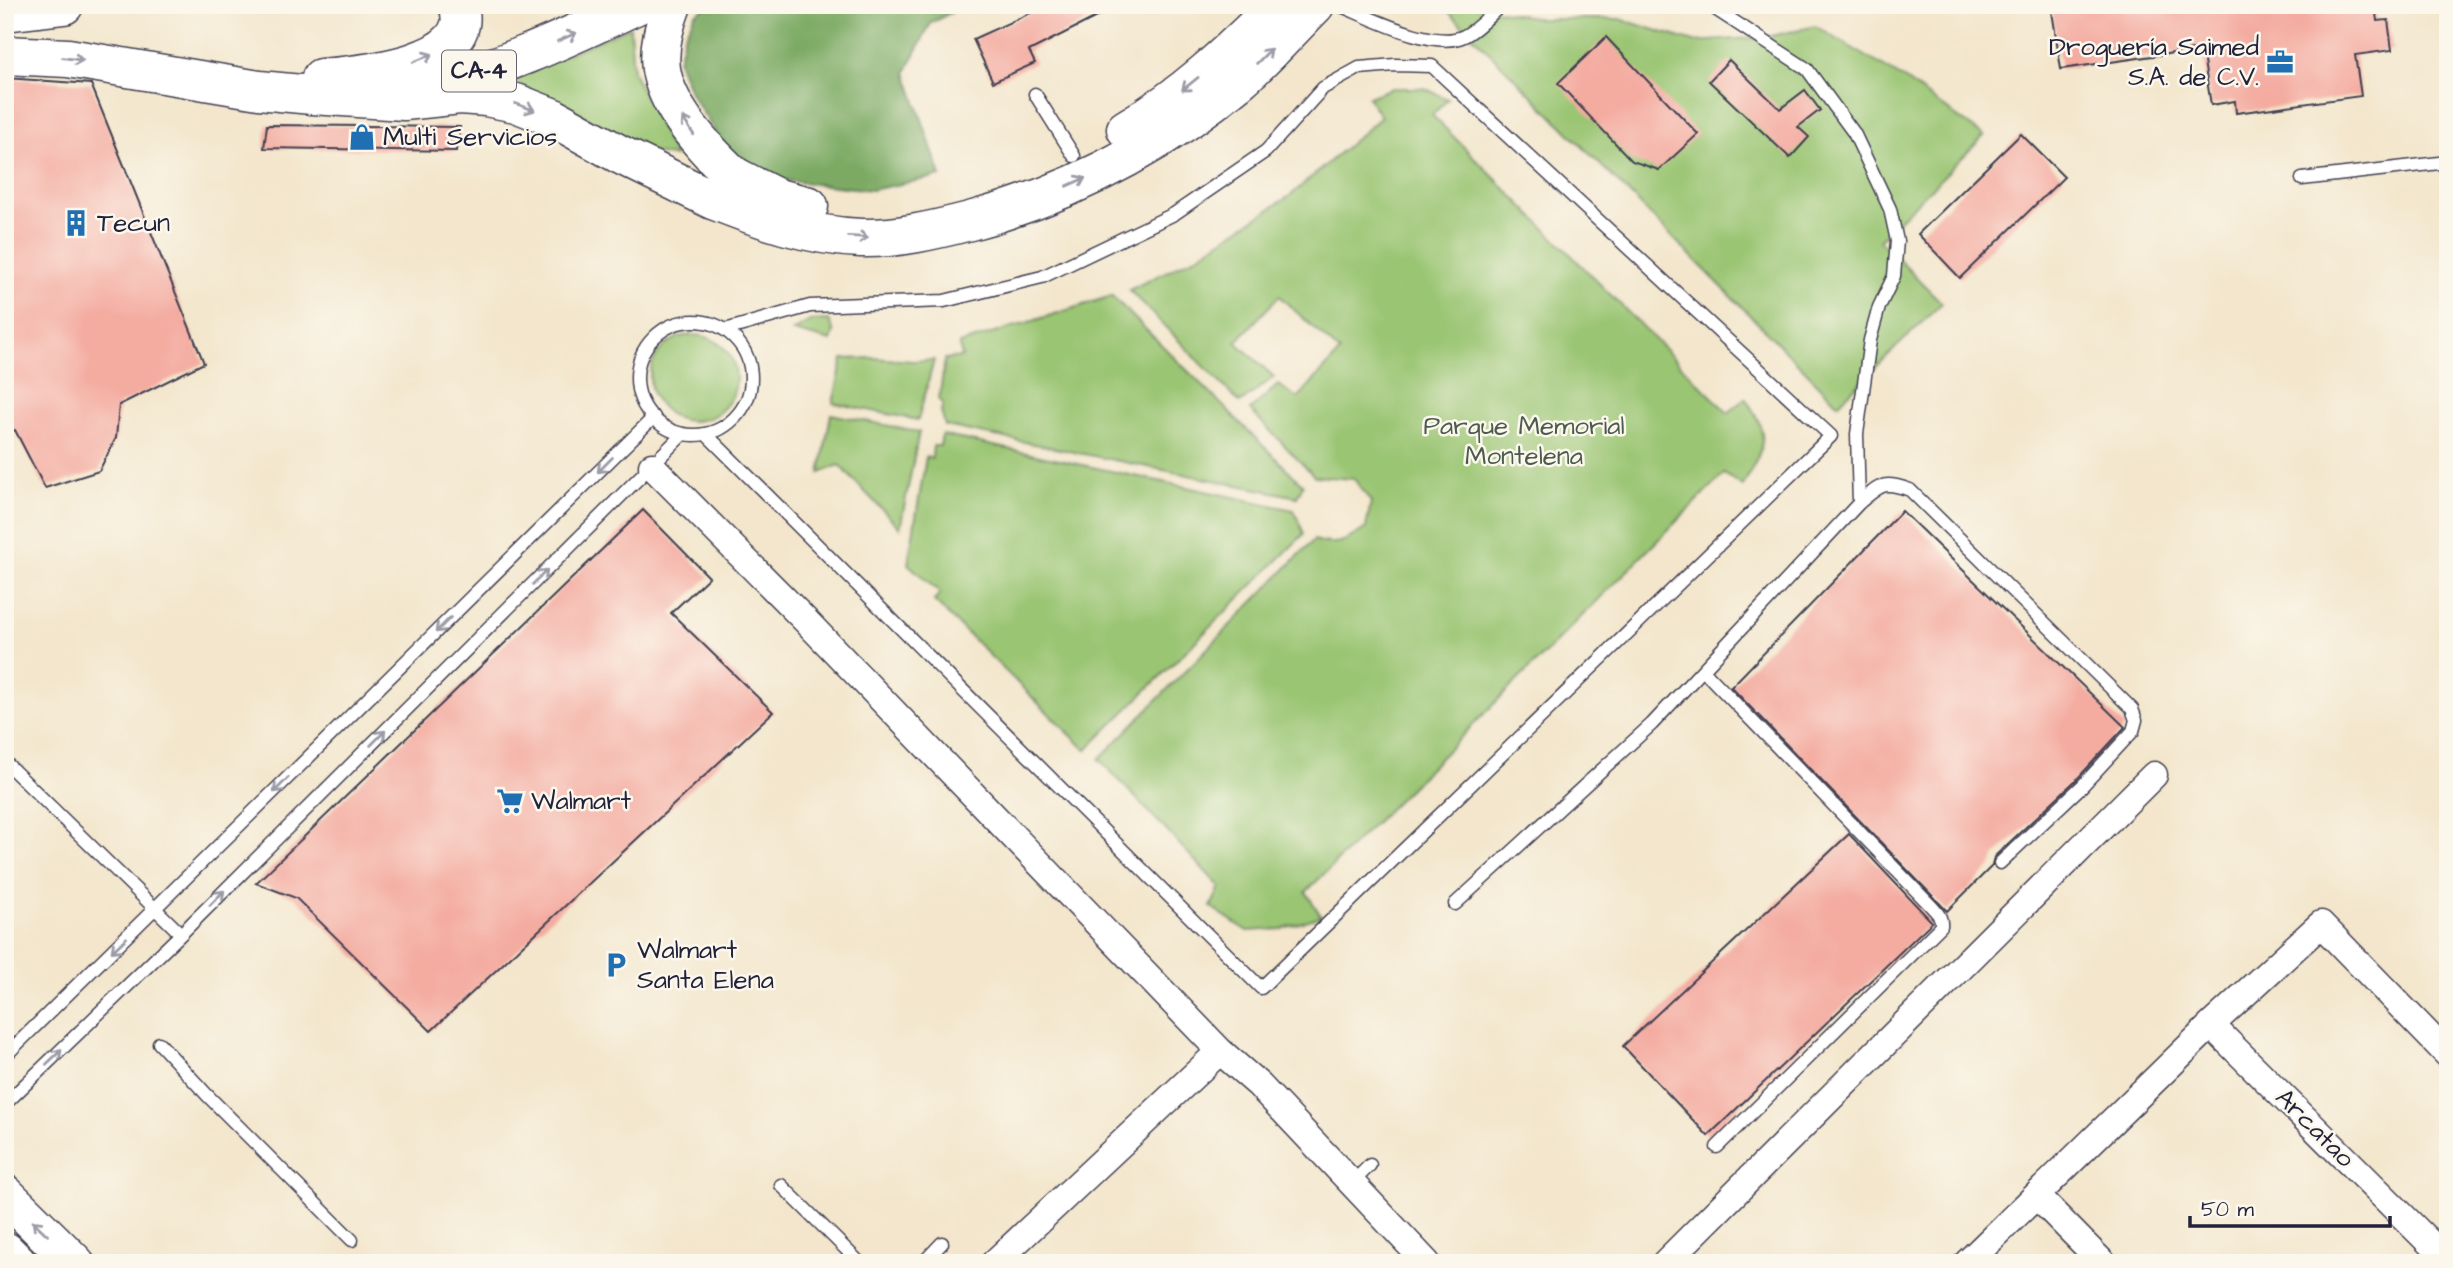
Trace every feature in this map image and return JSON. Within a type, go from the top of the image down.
[{"type":"main road","points":[[5,12],[64,5]]},
{"type":"main road","points":[[210,81],[314,79],[363,75],[398,67],[442,50],[456,37],[459,26],[458,5]]},
{"type":"main road","name":"CA-4","points":[[5,55],[68,58],[259,90],[312,95],[369,94],[464,78],[557,42],[637,5]]},
{"type":"main road","points":[[672,5],[660,46],[661,71],[672,99],[723,188]]},
{"type":"main road","points":[[772,210],[878,213],[932,206],[988,191],[1074,156],[1152,115],[1243,39],[1277,5]]},
{"type":"main road","points":[[312,95],[404,101],[460,95],[516,103],[554,118],[618,154],[723,188],[772,210],[809,232],[862,238],[911,234],[996,214],[1041,198],[1125,160],[1194,116],[1243,78],[1315,5]]},
{"type":"main road","points":[[5,1194],[75,1263]]},
{"type":"main road","points":[[5,1251],[17,1263]]},
{"type":"street","points":[[652,466],[806,621],[1220,1051],[1259,1085],[1427,1263]]},
{"type":"street","points":[[1665,1263],[2154,775]]},
{"type":"street","points":[[1967,1263],[2211,1025],[2321,924],[2448,1055]]},
{"type":"street","name":"Arcatao","points":[[2211,1025],[2448,1261]]},
{"type":"street","points":[[994,1263],[1220,1051]]},
{"type":"street","points":[[2037,1196],[2104,1263]]},
{"type":"lane","points":[[1339,5],[1418,35],[1444,41],[1464,36],[1502,5]]},
{"type":"lane","points":[[1709,5],[1807,69],[1854,133],[1890,209],[1897,241],[1894,275],[1879,307],[1870,340],[1857,434],[1859,503]]},
{"type":"lane","points":[[706,434],[1261,988],[1831,436],[1432,66],[1360,68],[1323,88],[1266,151],[1174,214],[1042,277],[944,301],[810,306],[725,330]]},
{"type":"lane","points":[[1035,94],[1074,156]]},
{"type":"lane","points":[[2302,179],[2448,162]]},
{"type":"lane","points":[[690,321],[708,322],[725,330],[739,343],[748,359],[752,379],[748,397],[739,414],[724,427],[706,434],[683,434],[668,429],[653,417],[642,402],[636,385],[638,366],[644,349],[656,335],[672,325],[690,321]]},
{"type":"lane","points":[[5,1056],[653,417]]},
{"type":"lane","points":[[5,1104],[181,934],[683,434]]},
{"type":"lane","points":[[1455,904],[1652,724],[1859,503],[1878,487],[1890,483],[1910,490],[2132,709],[2136,720],[2133,731],[2083,785],[2000,863]]},
{"type":"lane","points":[[1703,670],[1932,907],[1941,921],[1941,926],[1717,1147]]},
{"type":"lane","points":[[5,762],[181,934]]},
{"type":"lane","points":[[159,1043],[352,1240]]},
{"type":"lane","points":[[1351,1184],[1370,1165]]},
{"type":"lane","points":[[782,1185],[860,1263]]},
{"type":"lane","points":[[923,1263],[942,1243]]},
{"type":"green space","points":[[709,5],[965,5],[931,23],[906,72],[941,176],[871,190],[771,179],[740,160],[719,138],[691,94],[678,61],[684,36],[695,14]]},
{"type":"green space","points":[[1442,5],[1471,5],[1541,19],[1620,19],[1694,42],[1767,37],[1815,26],[1901,77],[1984,136],[1879,240],[1942,303],[1838,404]]},
{"type":"green space","points":[[630,27],[633,72],[675,157],[633,149],[575,112],[508,79]]},
{"type":"green space","name":"Parque Memorial Montelena","points":[[1392,88],[1424,88],[1448,99],[1432,115],[1728,413],[1745,398],[1759,423],[1762,442],[1743,486],[1724,474],[1306,892],[1321,916],[1281,929],[1247,931],[1211,907],[1220,887],[1099,759],[1314,540],[1342,542],[1366,528],[1371,502],[1354,479],[1314,476],[1250,410],[1278,385],[1298,398],[1340,352],[1279,296],[1236,342],[1274,377],[1240,403],[1129,290],[1194,258],[1291,195],[1381,117],[1368,97]]},
{"type":"green space","points":[[1112,296],[1303,485],[1297,497],[945,426],[941,411],[943,403],[939,400],[945,359],[962,357],[959,344]]},
{"type":"green space","points":[[829,320],[834,332],[831,341],[793,331],[810,321]]},
{"type":"green space","points":[[693,335],[709,339],[723,348],[732,362],[736,378],[732,394],[723,408],[709,417],[693,421],[677,417],[663,408],[654,394],[650,378],[654,362],[663,348],[677,339]]},
{"type":"green space","points":[[843,359],[934,360],[918,420],[833,403]]},
{"type":"green space","points":[[831,414],[919,432],[900,528],[839,465],[820,473]]},
{"type":"green space","points":[[942,435],[1294,510],[1304,534],[1086,750],[934,601],[940,593],[908,564],[926,457],[932,458],[933,446],[940,446]]},
{"type":"building","points":[[1048,5],[1120,5],[1029,51],[1035,63],[993,82],[973,39]]},
{"type":"building","name":"Droguería Saimed S.A. de C.V.","points":[[2051,5],[2375,5],[2377,21],[2388,20],[2392,50],[2355,55],[2361,96],[2236,113],[2235,101],[2211,105],[2202,49],[2061,69]]},
{"type":"building","points":[[1606,37],[1698,134],[1659,170],[1632,161],[1558,83]]},
{"type":"building","points":[[1729,60],[1780,109],[1805,90],[1820,110],[1798,127],[1809,137],[1790,158],[1709,81]]},
{"type":"building","name":"Tecun","points":[[5,78],[91,84],[204,363],[119,405],[116,438],[99,471],[45,488],[15,430],[5,434]]},
{"type":"building","name":"Multi Servicios","points":[[267,125],[460,127],[456,151],[264,148]]},
{"type":"building","points":[[2021,134],[2064,177],[1960,278],[1918,234]]},
{"type":"building","name":"Walmart","points":[[643,510],[709,577],[671,613],[773,712],[431,1031],[296,898],[256,883]]},
{"type":"building","points":[[1902,511],[2125,727],[2077,779],[1994,857],[1992,866],[1947,911],[1731,687]]},
{"type":"building","points":[[1849,834],[1932,922],[1708,1136],[1623,1046]]},
{"type":"place","name":"Droguería Saimed S.A. de C.V.","points":[[2280,62]]},
{"type":"place","name":"Multi Servicios","points":[[362,137]]},
{"type":"place","name":"Tecun","points":[[76,223]]},
{"type":"place","name":"Walmart","points":[[510,801]]},
{"type":"place","name":"Walmart Santa Elena","points":[[616,965]]}]
